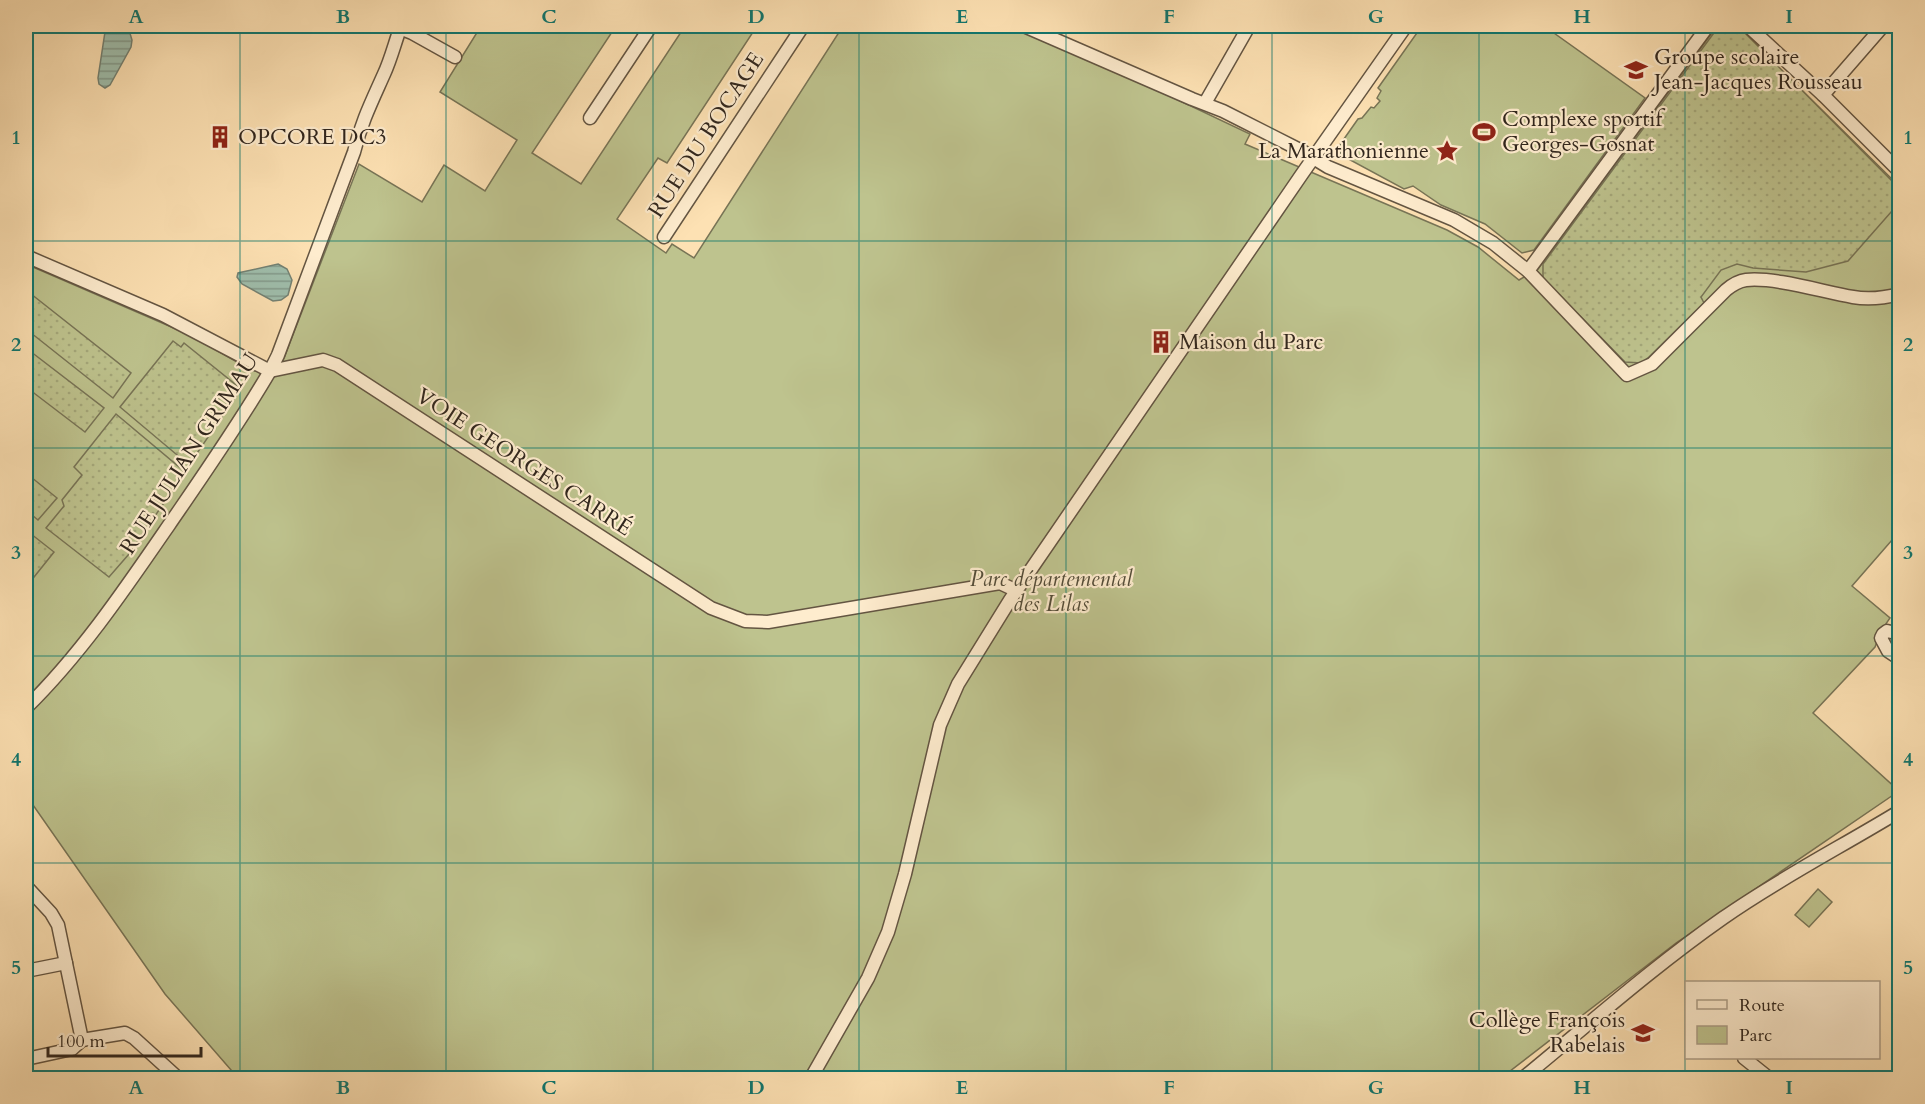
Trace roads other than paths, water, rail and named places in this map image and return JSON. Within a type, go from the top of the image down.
[{"type":"street","points":[[399,26],[455,57]]},
{"type":"street","name":"RUE JULIAN GRIMAU","points":[[26,708],[58,675],[113,604],[208,468],[270,371],[354,152],[370,101],[385,72],[399,26]]},
{"type":"street","points":[[590,118],[651,26]]},
{"type":"street","name":"RUE DU BOCAGE","points":[[664,237],[803,26]]},
{"type":"street","points":[[1024,26],[1118,68],[1205,103],[1297,148],[1328,167],[1454,220],[1493,243],[1528,271],[1627,375],[1652,364],[1726,290],[1734,283],[1744,280],[1767,281],[1853,297],[1876,299],[1899,294]]},
{"type":"street","points":[[1205,103],[1249,26]]},
{"type":"street","points":[[812,1078],[867,978],[888,932],[906,874],[944,715],[958,684],[1017,591],[1406,26]]},
{"type":"street","points":[[1528,271],[1708,26]]},
{"type":"street","points":[[1748,26],[1823,95],[1899,172]]},
{"type":"street","points":[[1823,95],[1883,26]]},
{"type":"street","points":[[26,256],[163,315],[270,371]]},
{"type":"street","name":"VOIE GEORGES CARRÉ","points":[[270,371],[323,360],[337,365],[711,608],[745,621],[768,622],[1000,583],[1017,591]]},
{"type":"street","points":[[1899,634],[1887,631],[1881,638],[1888,651],[1899,658]]},
{"type":"street","points":[[1523,1078],[1626,993],[1722,919],[1759,893],[1899,811]]},
{"type":"street","points":[[26,886],[56,919],[82,1040]]},
{"type":"street","points":[[26,971],[66,963]]},
{"type":"street","points":[[26,1059],[72,1049],[82,1040],[125,1033],[134,1038],[178,1078]]},
{"type":"street","points":[[1745,1059],[1769,1078]]},
{"type":"place","name":"Groupe scolaire Jean-Jacques Rousseau","points":[[1636,70]]},
{"type":"place","name":"Complexe sportif Georges-Gosnat","points":[[1484,132]]},
{"type":"place","name":"OPCORE DC3","points":[[220,137]]},
{"type":"place","name":"La Marathonienne","points":[[1447,151]]},
{"type":"place","name":"Maison du Parc","points":[[1161,342]]},
{"type":"place","name":"Collège François Rabelais","points":[[1643,1033]]},
{"type":"park label","name":"Parc départemental des Lilas","points":[[1051,592]]}]
